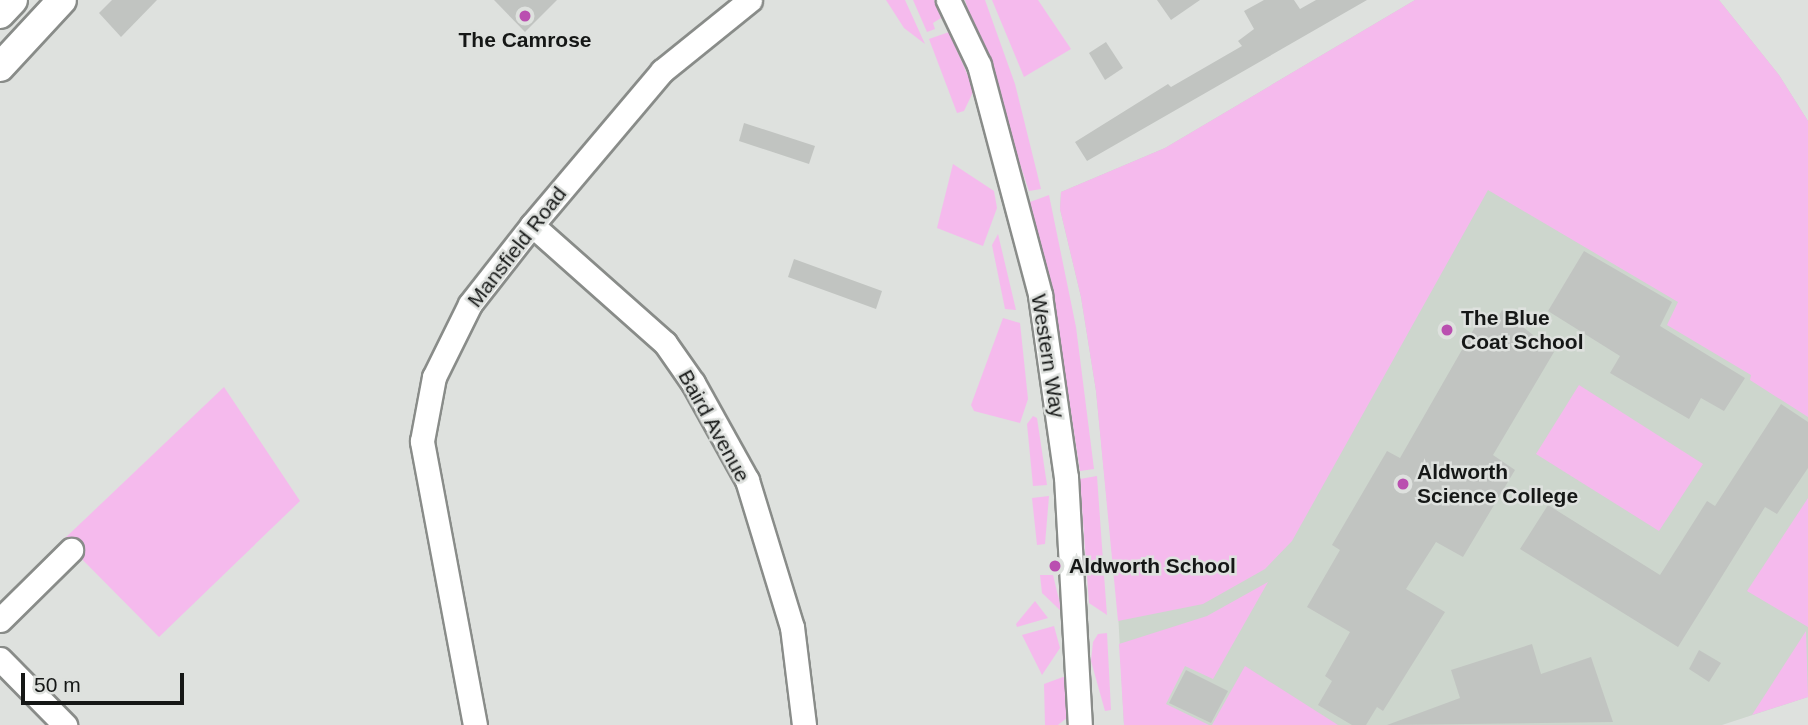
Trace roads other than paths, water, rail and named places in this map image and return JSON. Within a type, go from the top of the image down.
[{"type":"main road","points":[[0,13],[13,0]]},
{"type":"main road","points":[[0,67],[62,0]]},
{"type":"street","name":"Mansfield Road","points":[[475,725],[422,440],[433,377],[470,304],[532,225],[662,71],[750,0]]},
{"type":"street","name":"Western Way","points":[[948,0],[979,65],[1040,295],[1066,477],[1080,725]]},
{"type":"street","name":"Baird Avenue","points":[[532,225],[664,343],[693,383],[747,480],[792,627],[804,725]]},
{"type":"street","points":[[0,620],[71,550]]},
{"type":"street","points":[[0,659],[65,725]]},
{"type":"place","name":"The Camrose","points":[[525,16]]},
{"type":"place","name":"The Blue Coat School","points":[[1447,330]]},
{"type":"place","name":"Aldworth Science College","points":[[1403,484]]},
{"type":"place","name":"Aldworth School","points":[[1055,566]]}]
